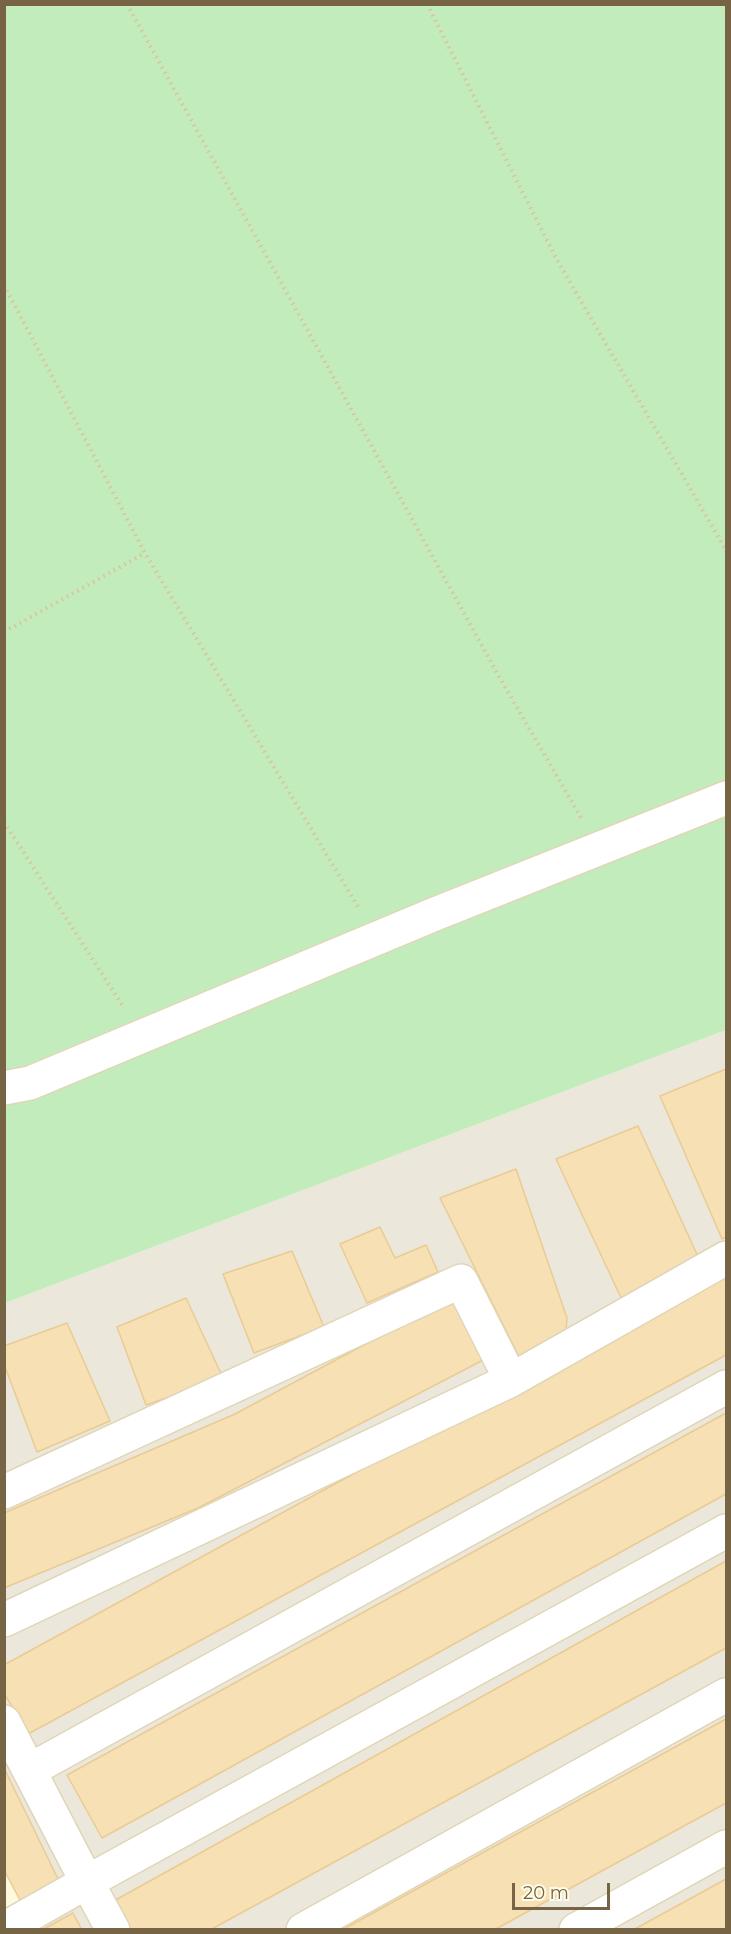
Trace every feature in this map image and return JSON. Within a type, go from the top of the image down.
[{"type":"lane","points":[[4,1088],[30,1083],[377,938],[726,798]]},
{"type":"lane","points":[[4,1620],[511,1380],[726,1258]]},
{"type":"lane","points":[[4,1492],[461,1281],[511,1380]]},
{"type":"lane","points":[[30,1770],[726,1388]]},
{"type":"lane","points":[[4,1929],[726,1531]]},
{"type":"lane","points":[[303,1929],[726,1695]]},
{"type":"lane","points":[[4,1722],[112,1929]]},
{"type":"lane","points":[[576,1929],[726,1846]]},
{"type":"path","points":[[128,4],[497,673],[599,849]]},
{"type":"path","points":[[427,4],[557,260],[726,550]]},
{"type":"path","points":[[4,285],[145,553],[377,938]]},
{"type":"path","points":[[4,632],[145,553]]},
{"type":"path","points":[[4,822],[142,1036]]},
{"type":"shaded area","points":[[726,1030],[726,1929],[43,1929],[5,1856],[5,1303]]},
{"type":"green space","points":[[5,5],[726,5],[726,1030],[5,1303]]},
{"type":"building","points":[[726,1069],[726,1237],[722,1239],[660,1096]]},
{"type":"building","points":[[638,1126],[701,1263],[623,1302],[556,1159]]},
{"type":"building","points":[[516,1169],[567,1318],[565,1342],[521,1361],[440,1198]]},
{"type":"building","points":[[380,1227],[395,1258],[426,1245],[438,1272],[367,1303],[340,1244]]},
{"type":"building","points":[[292,1251],[324,1327],[254,1353],[223,1274]]},
{"type":"building","points":[[726,1270],[726,1355],[28,1734],[4,1693],[4,1665]]},
{"type":"building","points":[[457,1295],[491,1356],[198,1508],[4,1588],[4,1513],[235,1414]]},
{"type":"building","points":[[186,1298],[223,1378],[146,1405],[117,1327]]},
{"type":"building","points":[[67,1323],[110,1421],[37,1452],[4,1364],[4,1346]]},
{"type":"building","points":[[726,1413],[726,1494],[102,1838],[67,1775]]},
{"type":"building","points":[[726,1561],[726,1648],[210,1930],[128,1930],[112,1902]]},
{"type":"building","points":[[726,1719],[726,1803],[494,1930],[342,1930]]},
{"type":"building","points":[[4,1768],[59,1881],[21,1902],[4,1870]]},
{"type":"building","points":[[726,1879],[726,1930],[633,1930]]},
{"type":"building","points":[[73,1913],[82,1930],[42,1930]]}]
